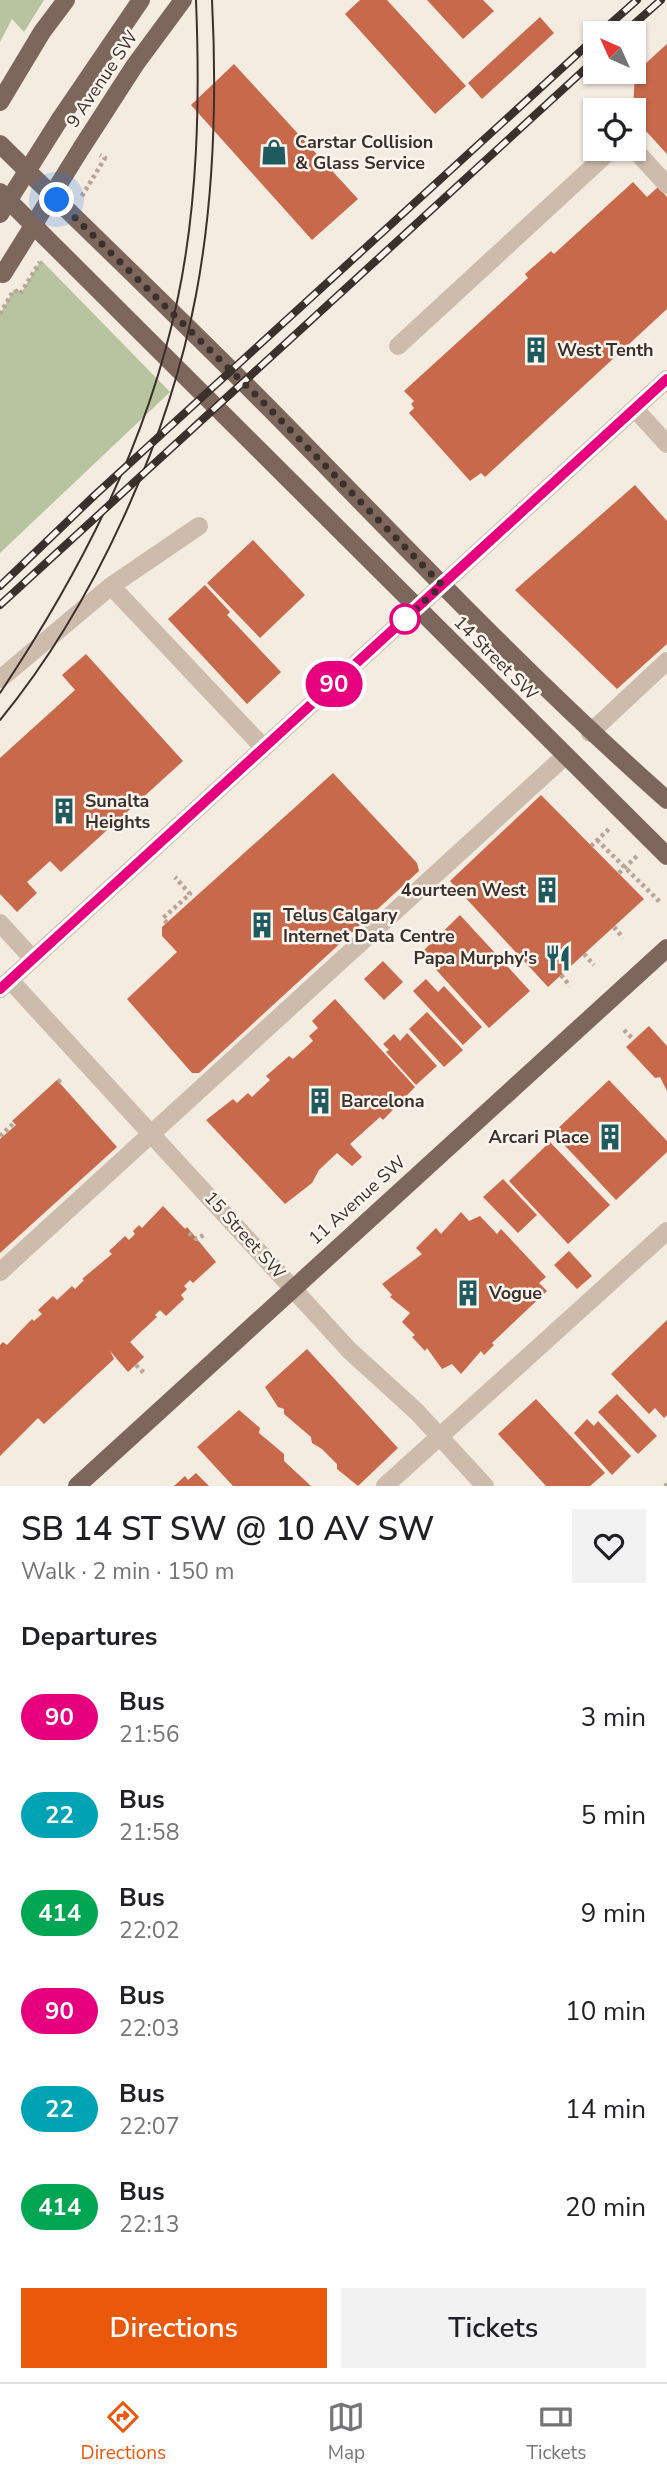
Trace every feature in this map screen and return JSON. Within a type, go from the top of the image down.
[{"type":"main road","points":[[0,102],[42,32],[65,0]]},
{"type":"main road","name":"9 Avenue SW","points":[[0,214],[60,119],[141,0]]},
{"type":"main road","name":"9 Avenue SW","points":[[6,280],[82,147],[135,65],[183,0]]},
{"type":"main road","name":"14 Street SW","points":[[0,144],[267,406],[590,733],[667,800]]},
{"type":"main road","name":"14 Street SW","points":[[0,192],[241,428],[416,608],[667,856]]},
{"type":"main road","name":"11 Avenue SW","points":[[77,1486],[667,948]]},
{"type":"street","points":[[398,346],[599,161]]},
{"type":"street","points":[[645,161],[667,185]]},
{"type":"street","points":[[5,984],[667,379]]},
{"type":"street","points":[[635,409],[667,444]]},
{"type":"street","points":[[0,679],[111,586],[199,526]]},
{"type":"street","points":[[111,586],[264,748]]},
{"type":"street","points":[[590,733],[667,661]]},
{"type":"street","points":[[0,1272],[565,756]]},
{"type":"street","points":[[0,923],[33,959]]},
{"type":"street","name":"15 Street SW","points":[[5,984],[151,1134],[349,1350],[439,1436],[485,1486]]},
{"type":"street","points":[[384,1486],[667,1231]]},
{"type":"path","points":[[82,197],[105,158]]},
{"type":"path","points":[[20,294],[41,260]]},
{"type":"path","points":[[0,314],[6,280]]},
{"type":"path","points":[[591,846],[610,828]]},
{"type":"path","points":[[597,840],[661,903]]},
{"type":"path","points":[[619,873],[637,856]]},
{"type":"path","points":[[167,923],[163,918],[190,894],[174,877]]},
{"type":"path","points":[[614,927],[623,938]]},
{"type":"path","points":[[584,954],[594,965]]},
{"type":"path","points":[[561,975],[570,986]]},
{"type":"path","points":[[624,1030],[634,1040]]},
{"type":"path","points":[[3,1134],[14,1123]]},
{"type":"path","points":[[189,1233],[196,1239],[206,1234]]},
{"type":"path","points":[[136,1365],[145,1374]]},
{"type":"green space","points":[[0,0],[44,0],[24,32],[12,19],[0,42]]},
{"type":"green space","points":[[41,260],[170,392],[0,553],[0,314],[14,289],[21,293]]},
{"type":"building","points":[[360,0],[387,0],[466,86],[435,114],[345,14]]},
{"type":"building","points":[[427,0],[483,0],[494,11],[463,39]]},
{"type":"building","points":[[540,17],[554,33],[482,99],[468,83]]},
{"type":"building","points":[[667,44],[667,154],[646,131],[646,98],[634,98],[634,84],[646,84],[646,63]]},
{"type":"building","name":"Carstar Collision & Glass Service","points":[[234,64],[358,199],[312,240],[191,105]]},
{"type":"building","name":"West Tenth","points":[[633,182],[647,197],[658,187],[667,197],[667,309],[485,477],[481,473],[470,481],[409,413],[414,408],[411,404],[414,401],[404,391],[528,278],[525,274],[551,251],[554,254]]},
{"type":"building","points":[[635,485],[667,521],[667,644],[617,689],[515,590]]},
{"type":"building","points":[[253,540],[305,595],[260,638],[207,583]]},
{"type":"building","points":[[205,585],[230,612],[227,615],[281,672],[247,704],[168,619]]},
{"type":"building","name":"Sunalta Heights","points":[[86,654],[183,761],[61,872],[50,861],[27,882],[37,893],[17,912],[0,894],[0,758],[75,690],[62,675]]},
{"type":"building","name":"Telus Calgary Internet Data Centre","points":[[333,773],[417,863],[419,871],[199,1073],[192,1073],[127,999],[177,952],[162,936],[162,927]]},
{"type":"building","name":"4ourteen West","points":[[541,795],[644,899],[548,987],[450,881]]},
{"type":"building","points":[[460,915],[530,991],[489,1028],[421,953]]},
{"type":"building","points":[[383,961],[403,982],[384,1000],[364,979]]},
{"type":"building","points":[[426,979],[438,992],[444,986],[482,1027],[463,1045],[413,991]]},
{"type":"building","name":"Barcelona","points":[[335,999],[415,1087],[383,1120],[380,1117],[350,1144],[362,1157],[352,1166],[337,1153],[319,1170],[312,1183],[285,1204],[206,1120],[233,1099],[237,1103],[248,1093],[252,1097],[270,1080],[266,1076],[289,1056],[293,1059],[313,1041],[309,1036],[318,1028],[312,1021]]},
{"type":"building","points":[[427,1012],[463,1050],[444,1067],[409,1029]]},
{"type":"building","points":[[649,1026],[667,1046],[667,1091],[660,1077],[655,1078],[626,1047]]},
{"type":"building","points":[[407,1033],[437,1066],[416,1085],[386,1052],[389,1050],[383,1044],[394,1034],[400,1041]]},
{"type":"building","points":[[57,1080],[117,1147],[0,1253],[0,1139],[16,1125],[12,1121]]},
{"type":"building","name":"Arcari Place","points":[[609,1080],[667,1141],[667,1152],[616,1200],[553,1133]]},
{"type":"building","points":[[550,1142],[610,1205],[568,1244],[509,1181]]},
{"type":"building","points":[[503,1179],[537,1215],[518,1233],[483,1197]]},
{"type":"building","points":[[163,1206],[185,1229],[187,1227],[216,1262],[193,1283],[190,1280],[184,1286],[187,1289],[181,1295],[184,1299],[166,1316],[160,1310],[155,1315],[157,1317],[130,1342],[144,1357],[128,1372],[110,1351],[114,1359],[44,1424],[38,1418],[0,1456],[0,1345],[3,1342],[7,1345],[32,1319],[34,1321],[42,1314],[38,1310],[53,1296],[57,1300],[72,1286],[75,1289],[84,1280],[82,1279],[112,1254],[109,1251],[125,1236],[129,1240],[139,1225],[142,1228]]},
{"type":"building","name":"Vogue","points":[[461,1212],[469,1221],[480,1216],[497,1234],[501,1229],[546,1277],[539,1283],[547,1291],[492,1343],[494,1345],[484,1355],[481,1351],[461,1374],[452,1364],[442,1369],[427,1348],[425,1351],[412,1337],[415,1335],[402,1322],[410,1313],[390,1297],[392,1295],[382,1284],[422,1254],[416,1248],[436,1228],[441,1234]]},
{"type":"building","points":[[569,1251],[592,1276],[577,1289],[554,1265]]},
{"type":"building","points":[[667,1320],[667,1415],[664,1418],[655,1408],[649,1414],[611,1374]]},
{"type":"building","points":[[307,1349],[398,1448],[358,1486],[337,1469],[337,1464],[312,1443],[311,1437],[284,1414],[284,1409],[278,1407],[265,1387]]},
{"type":"building","points":[[617,1394],[657,1436],[638,1454],[598,1412]]},
{"type":"building","points":[[536,1399],[605,1473],[590,1486],[546,1486],[498,1434]]},
{"type":"building","points":[[239,1410],[260,1428],[259,1433],[284,1454],[284,1461],[311,1486],[233,1486],[197,1447]]},
{"type":"building","points":[[587,1419],[594,1426],[598,1421],[631,1456],[612,1475],[574,1433]]},
{"type":"building","points":[[196,1473],[209,1486],[174,1486],[185,1476],[188,1480]]},
{"type":"tram line","points":[[0,693],[57,601],[107,506],[148,406],[164,355],[184,265],[193,190],[198,76],[196,0]]},
{"type":"tram line","points":[[0,720],[34,675],[96,574],[147,463],[184,350],[202,259],[213,148],[212,0]]},
{"type":"railway","points":[[613,21],[637,0]]},
{"type":"railway","points":[[637,21],[661,0]]},
{"type":"railway","points":[[0,586],[95,495],[583,49]]},
{"type":"railway","points":[[0,605],[583,71]]},
{"type":"bus line","name":"90","points":[[0,989],[667,379]]},
{"type":"place","name":"Carstar Collision & Glass Service","points":[[274,152]]},
{"type":"place","name":"West Tenth","points":[[536,350]]},
{"type":"place","name":"Sunalta Heights","points":[[64,811]]},
{"type":"place","name":"4ourteen West","points":[[547,890]]},
{"type":"place","name":"Telus Calgary Internet Data Centre","points":[[262,925]]},
{"type":"place","name":"Papa Murphy's","points":[[558,958]]},
{"type":"place","name":"Barcelona","points":[[320,1101]]},
{"type":"place","name":"Arcari Place","points":[[610,1137]]},
{"type":"place","name":"Vogue","points":[[468,1293]]},
{"type":"route","points":[[57,200],[267,406],[442,585],[401,623],[405,619]]}]
